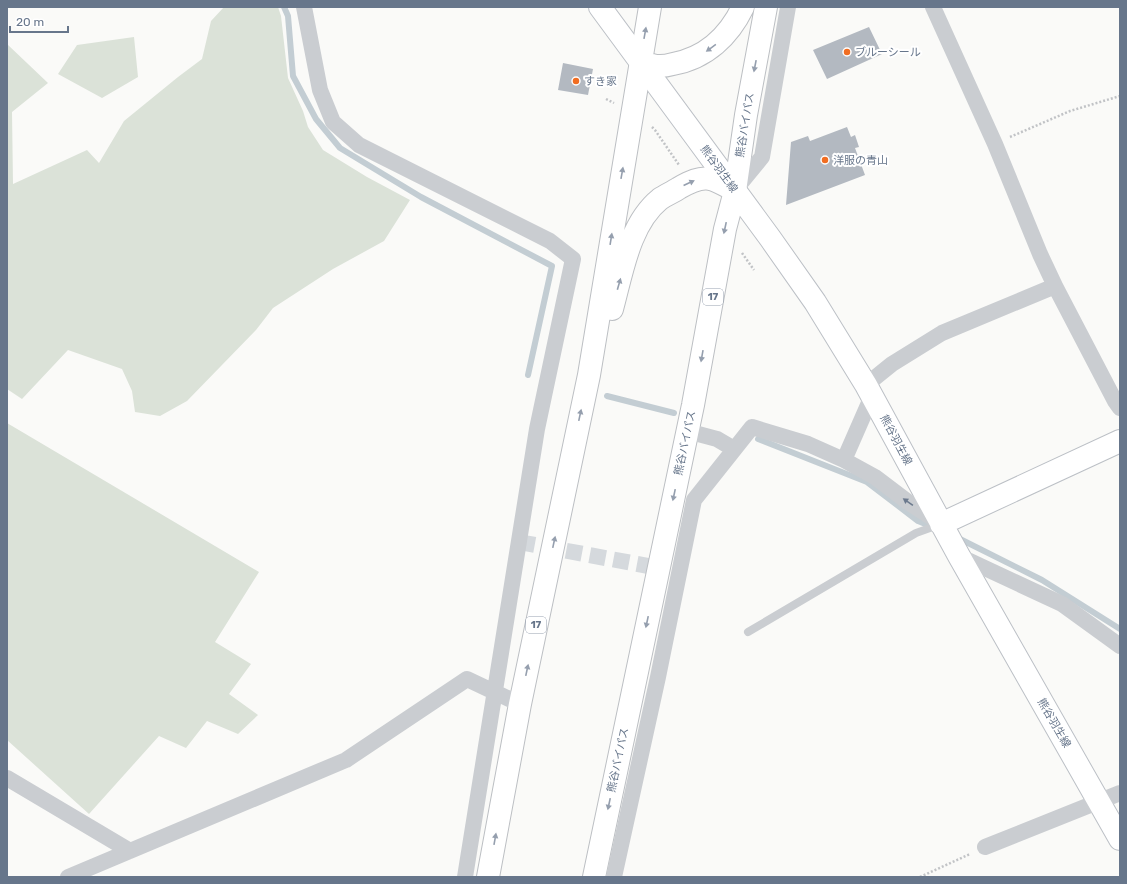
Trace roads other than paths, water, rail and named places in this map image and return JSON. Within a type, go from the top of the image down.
[{"type":"main road","name":"熊谷羽生線","points":[[600,7],[770,238],[815,302],[869,390],[941,524],[1120,839]]},
{"type":"main road","name":"17","points":[[488,877],[520,704],[589,375],[650,7]]},
{"type":"main road","points":[[640,60],[662,67],[698,57],[712,48],[724,36],[738,19],[743,7]]},
{"type":"main road","name":"熊谷バイパス","points":[[594,877],[693,405],[725,229],[735,190],[746,115],[766,7]]},
{"type":"main road","points":[[589,375],[610,317],[631,240],[648,212],[660,199],[691,181],[700,179],[715,179],[735,190]]},
{"type":"main road","points":[[941,524],[1120,441]]},
{"type":"street","points":[[304,7],[320,90],[333,122],[359,145],[550,241],[573,259],[537,429],[465,877]]},
{"type":"street","points":[[735,190],[762,157],[788,7]]},
{"type":"street","points":[[933,7],[995,144],[1040,254],[1055,286],[1120,408]]},
{"type":"street","points":[[844,460],[869,390],[892,364],[942,333],[1055,286]]},
{"type":"street","points":[[614,877],[660,670],[694,500],[752,427],[808,444],[844,460],[875,477],[908,502],[941,524]]},
{"type":"street","points":[[687,431],[717,439],[734,449]]},
{"type":"street","points":[[959,556],[1062,604],[1120,646]]},
{"type":"street","points":[[68,877],[346,760],[467,679],[520,704]]},
{"type":"street","points":[[7,778],[130,851]]},
{"type":"street","points":[[985,847],[1120,793]]},
{"type":"lane","points":[[748,632],[916,533],[941,524]]},
{"type":"waterway","points":[[284,7],[288,16],[293,76],[316,119],[340,148],[421,197],[552,266],[528,375]]},
{"type":"waterway","points":[[607,396],[674,413]]},
{"type":"waterway","points":[[758,439],[867,482],[918,521],[935,528]]},
{"type":"waterway","points":[[956,537],[1042,580],[1120,629]]},
{"type":"tunnel","points":[[519,542],[670,570]]},
{"type":"place","name":"ブルーシール","points":[[847,52]]},
{"type":"place","name":"すき家","points":[[576,81]]},
{"type":"place","name":"洋服の青山","points":[[825,160]]}]
